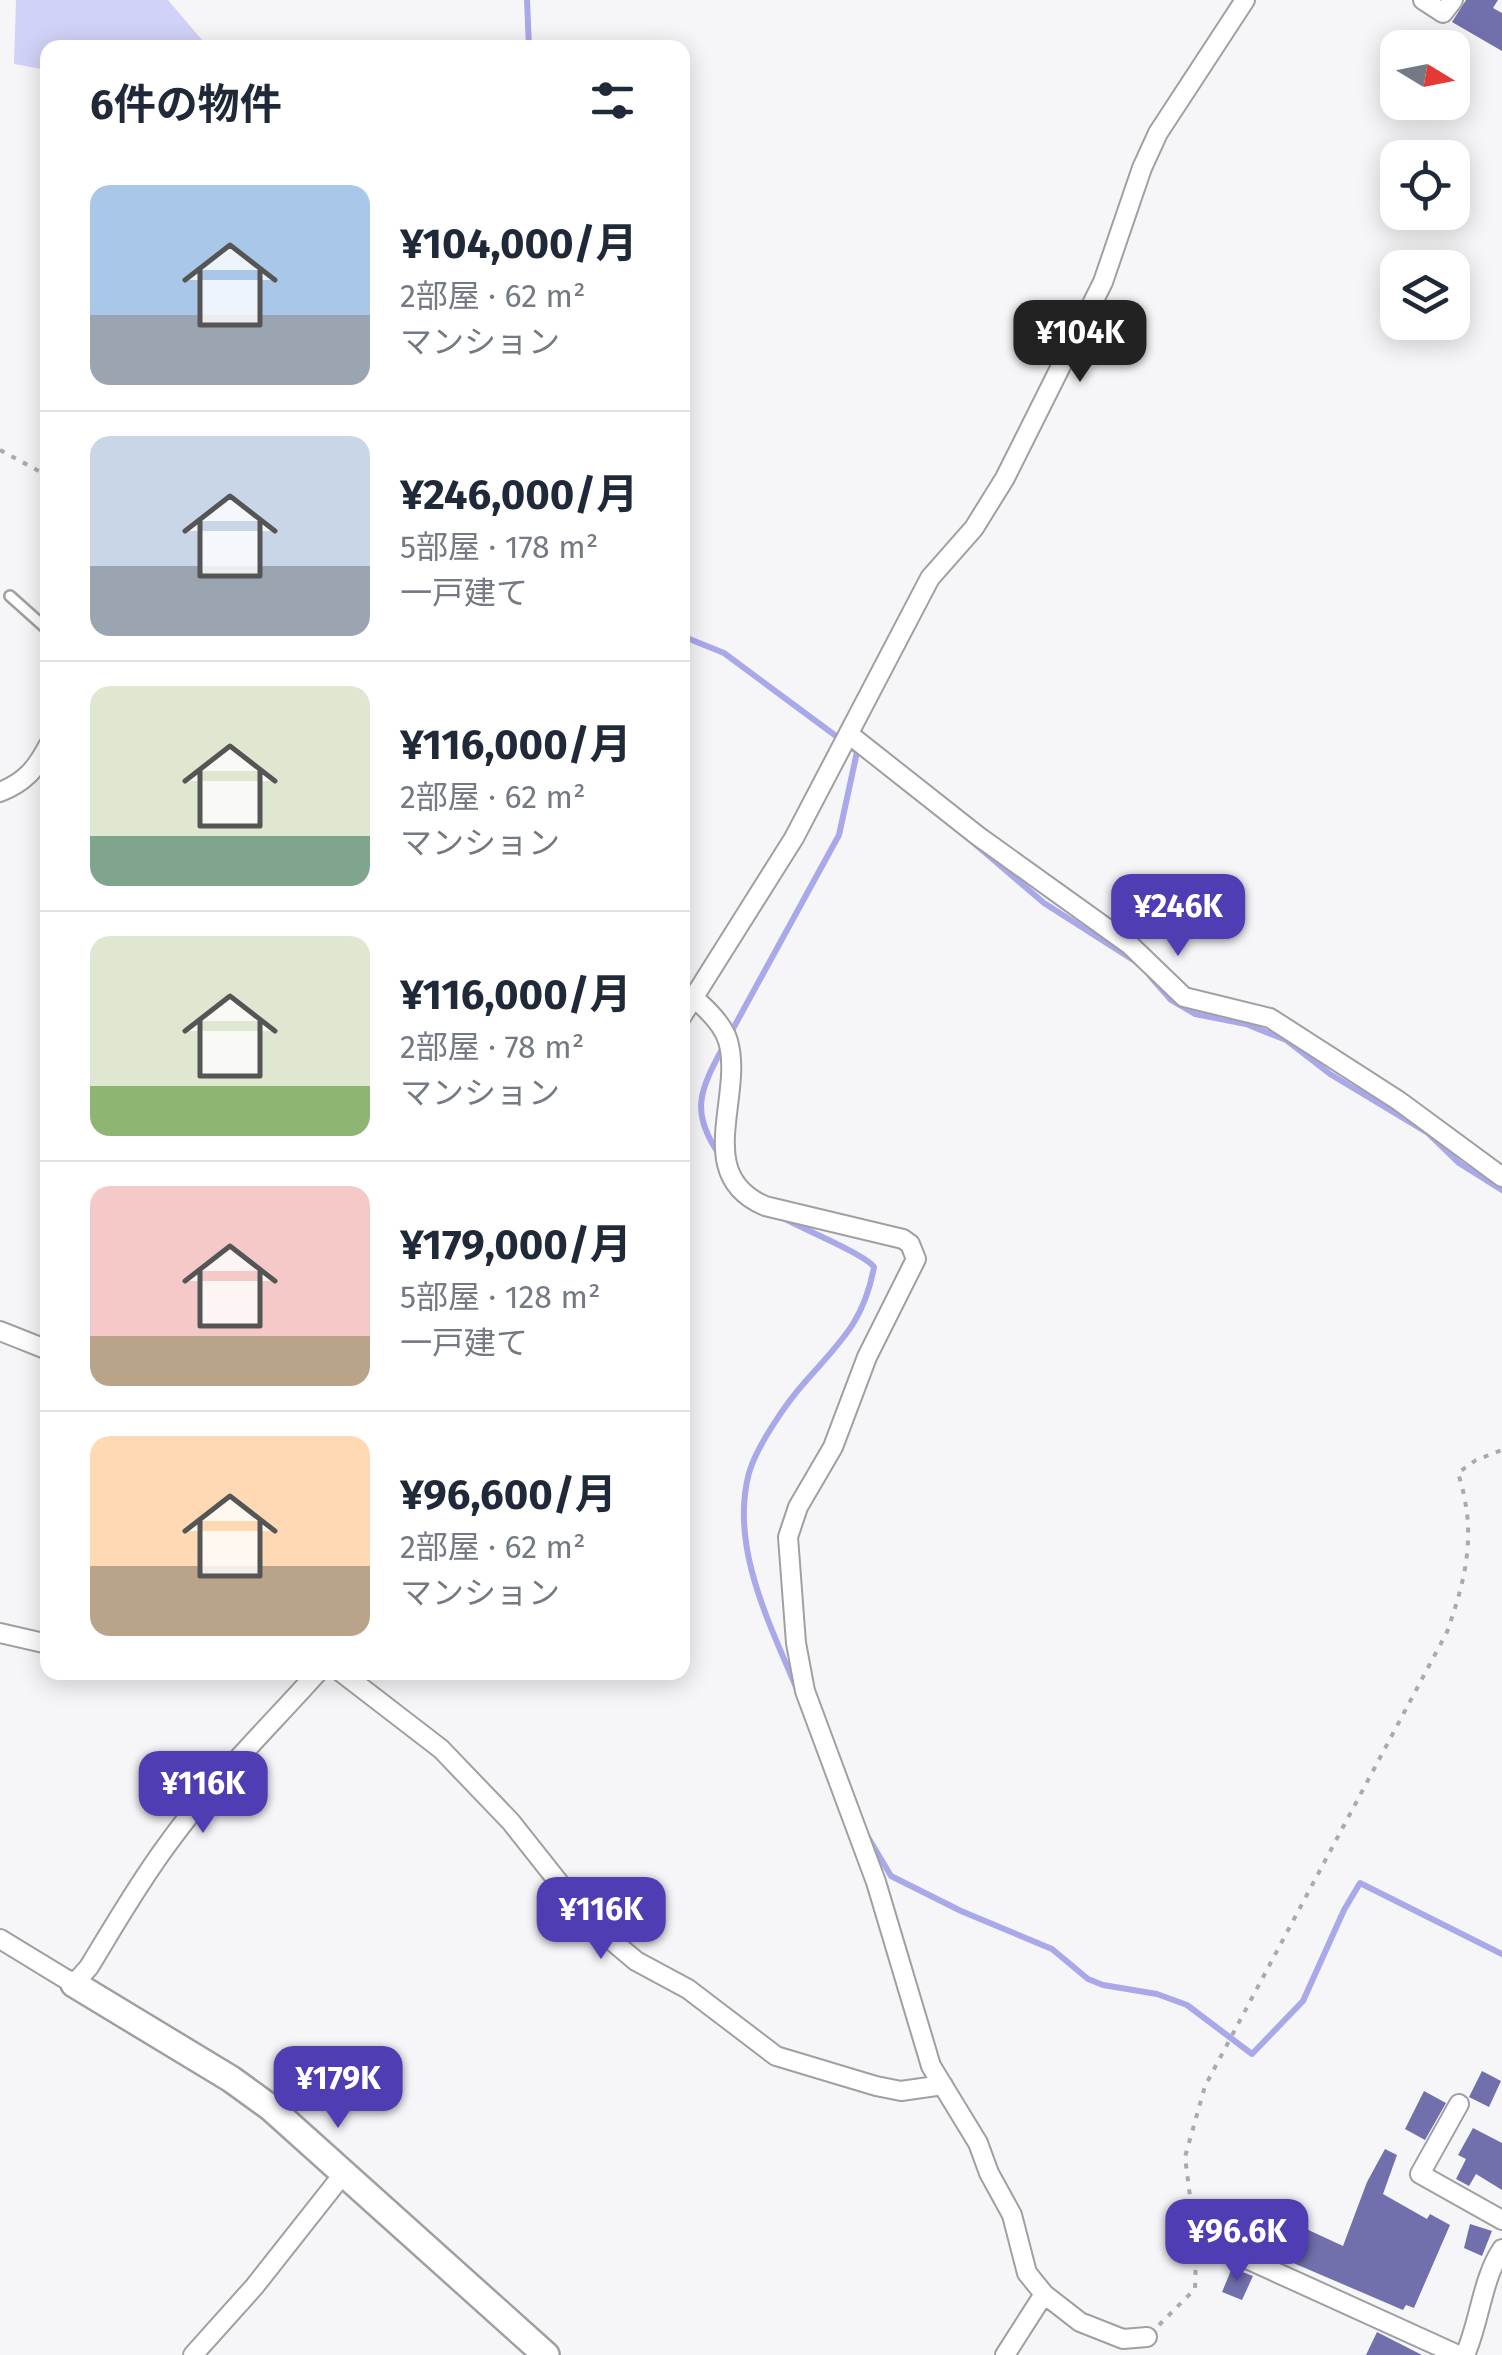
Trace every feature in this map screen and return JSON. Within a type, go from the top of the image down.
[{"type":"street","points":[[690,1004],[794,838],[930,578],[974,528],[1006,478],[1103,282],[1158,132],[1246,0]]},
{"type":"street","points":[[1423,0],[1444,12],[1453,0]]},
{"type":"street","points":[[850,734],[978,836],[1130,945],[1184,997],[1270,1018],[1399,1100],[1502,1177]]},
{"type":"street","points":[[0,792],[16,786],[40,760]]},
{"type":"street","points":[[694,998],[711,1013],[728,1038],[732,1067],[722,1148],[736,1184],[748,1199],[904,1239],[916,1259],[867,1357],[832,1447],[798,1507],[788,1537],[796,1643],[805,1692],[876,1882],[930,2066],[978,2143],[989,2174],[1012,2215],[1027,2274],[1044,2294],[1080,2322],[1123,2339],[1147,2336]]},
{"type":"street","points":[[0,1331],[40,1347]]},
{"type":"street","points":[[0,1633],[40,1642]]},
{"type":"street","points":[[74,1984],[190,1814],[311,1680]]},
{"type":"street","points":[[351,1680],[441,1749],[512,1822],[590,1922],[636,1961],[688,1990],[776,2056],[876,2086],[901,2090],[942,2085]]},
{"type":"street","points":[[0,1939],[232,2079],[271,2108],[546,2355]]},
{"type":"street","points":[[1459,2104],[1420,2174],[1502,2220]]},
{"type":"street","points":[[194,2355],[254,2287],[344,2173]]},
{"type":"street","points":[[1194,2234],[1462,2355],[1476,2330],[1494,2262],[1502,2249]]},
{"type":"street","points":[[1004,2355],[1044,2294]]},
{"type":"lane","points":[[10,596],[40,623]]},
{"type":"path","points":[[0,450],[40,472]]},
{"type":"path","points":[[1147,2336],[1194,2289],[1194,2234],[1185,2157],[1205,2086],[1447,1632],[1464,1576],[1469,1530],[1469,1508],[1458,1473],[1476,1460],[1502,1450]]},
{"type":"shaded area","points":[[16,0],[168,0],[202,40],[40,40],[40,69],[14,64]]},
{"type":"building","points":[[1466,0],[1498,0],[1493,8],[1502,13],[1502,51],[1470,30],[1452,22]]},
{"type":"building","points":[[1482,2071],[1501,2081],[1489,2107],[1469,2097]]},
{"type":"building","points":[[1424,2091],[1446,2103],[1425,2140],[1405,2129]]},
{"type":"building","points":[[1473,2128],[1502,2143],[1502,2190],[1476,2174],[1469,2186],[1456,2179],[1466,2159],[1458,2155]]},
{"type":"building","points":[[1385,2149],[1397,2155],[1383,2194],[1427,2219],[1430,2214],[1450,2225],[1414,2308],[1406,2305],[1403,2310],[1263,2250],[1276,2215],[1343,2246],[1367,2182]]},
{"type":"building","points":[[1470,2224],[1492,2231],[1482,2256],[1464,2248]]},
{"type":"building","points":[[1232,2268],[1253,2276],[1242,2300],[1222,2292]]},
{"type":"building","points":[[1377,2332],[1422,2355],[1366,2355]]},
{"type":"waterway","points":[[527,0],[529,40]]},
{"type":"waterway","points":[[690,639],[724,653],[859,753]]},
{"type":"waterway","points":[[729,1036],[839,835],[857,752]]},
{"type":"waterway","points":[[975,844],[1044,903],[1138,963]]},
{"type":"waterway","points":[[1150,976],[1171,1000],[1195,1014],[1246,1024],[1286,1040],[1330,1074],[1428,1133],[1459,1163],[1502,1190]]},
{"type":"waterway","points":[[719,1154],[704,1125],[701,1100],[723,1047]]},
{"type":"waterway","points":[[779,1216],[845,1248],[874,1267],[857,1317],[781,1413],[749,1473],[744,1501],[749,1557],[765,1613],[798,1692]]},
{"type":"waterway","points":[[866,1834],[891,1876],[1052,1949],[1088,1979],[1157,1994],[1187,2005],[1252,2054],[1303,2001],[1360,1883],[1502,1954]]}]
